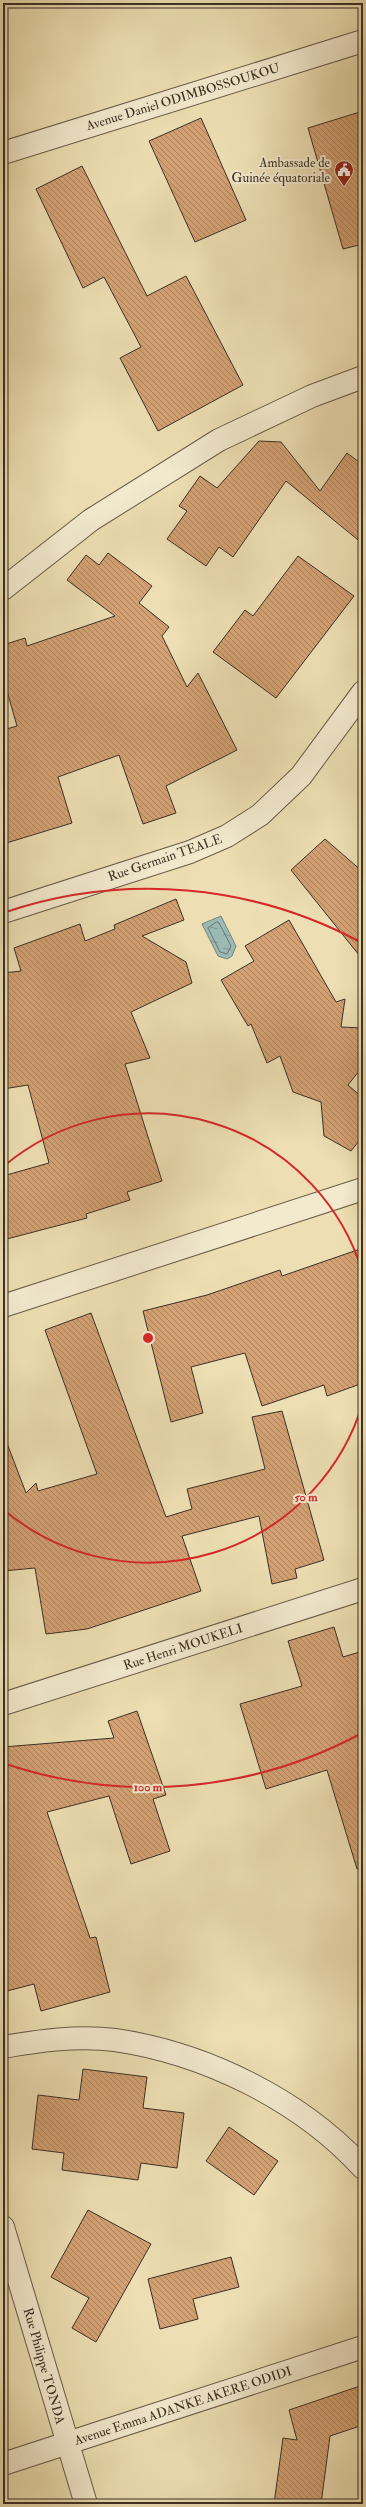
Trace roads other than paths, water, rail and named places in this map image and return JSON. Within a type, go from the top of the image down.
[{"type":"street","name":"Avenue Daniel ODIMBOSSOUKOU","points":[[3,153],[363,41]]},
{"type":"street","points":[[3,589],[23,571],[91,520],[218,440],[312,396],[363,378]]},
{"type":"street","name":"Rue Germain TEALE","points":[[3,912],[190,852],[227,836],[260,815],[301,776],[363,692]]},
{"type":"street","points":[[3,1306],[166,1251],[363,1190]]},
{"type":"street","name":"Rue Henri MOUKELI","points":[[3,1704],[363,1589]]},
{"type":"street","points":[[3,2047],[66,2039],[114,2040],[192,2059],[249,2083],[277,2100],[336,2142],[363,2168]]},
{"type":"street","name":"Rue Philippe TONDA","points":[[3,2227],[67,2445],[86,2504]]},
{"type":"street","name":"Avenue Emma ADANKE AKERE ODIDI","points":[[3,2464],[67,2445],[363,2347]]},
{"type":"water","points":[[221,916],[236,946],[232,956],[227,959],[218,956],[202,924]]},
{"type":"place","name":"Ambassade de Guinée équatoriale","points":[[344,187]]}]
